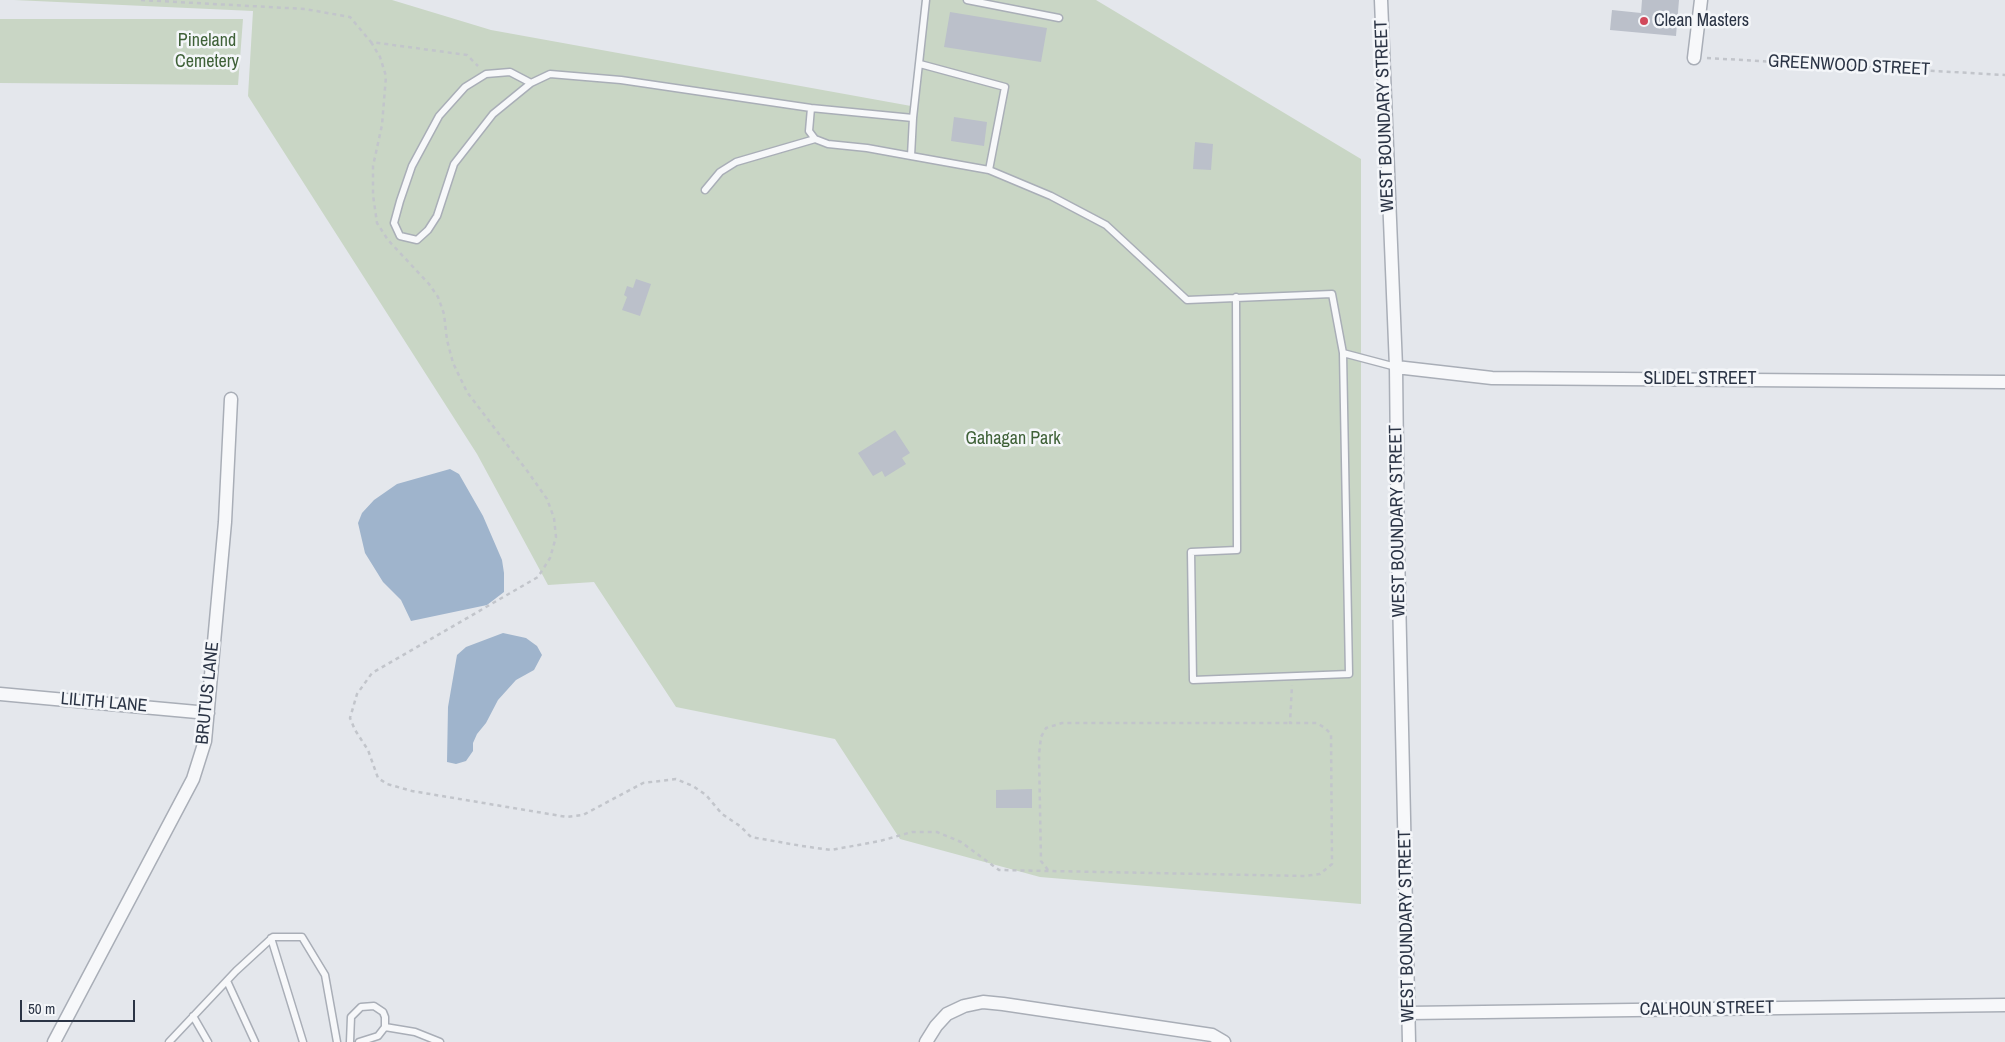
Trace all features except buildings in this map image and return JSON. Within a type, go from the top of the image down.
[{"type":"street","name":"WEST BOUNDARY STREET","points":[[1381,0],[1396,367],[1398,550],[1409,1042]]},
{"type":"street","points":[[1694,58],[1701,0]]},
{"type":"street","name":"SLIDEL STREET","points":[[1396,367],[1492,378],[2005,382]]},
{"type":"street","name":"BRUTUS LANE","points":[[54,1042],[193,779],[205,740],[224,522],[231,399]]},
{"type":"street","name":"LILITH LANE","points":[[0,694],[208,713]]},
{"type":"street","points":[[926,1042],[936,1026],[947,1014],[964,1006],[983,1002],[1212,1035],[1224,1042]]},
{"type":"street","name":"CALHOUN STREET","points":[[1409,1013],[2005,1005]]},
{"type":"lane","points":[[911,156],[913,118],[926,0]]},
{"type":"lane","points":[[967,0],[1059,18]]},
{"type":"lane","points":[[920,64],[1005,86],[990,170]]},
{"type":"lane","points":[[531,83],[510,72],[486,74],[465,87],[439,116],[412,166],[400,201],[394,223],[400,236],[417,240],[428,230],[437,216],[454,164],[493,114],[531,83],[550,74],[612,79],[811,108],[913,118]]},
{"type":"lane","points":[[811,108],[810,131],[815,139],[828,144],[875,149],[990,170],[1051,196],[1106,225],[1187,300],[1236,297],[1332,294],[1343,353],[1350,674],[1193,680],[1191,552],[1237,550],[1236,297]]},
{"type":"lane","points":[[705,190],[720,172],[736,162],[815,139]]},
{"type":"lane","points":[[1343,353],[1396,367]]},
{"type":"lane","points":[[169,1042],[271,938],[302,937],[325,975],[337,1042]]},
{"type":"lane","points":[[271,938],[303,1042]]},
{"type":"lane","points":[[227,981],[255,1042]]},
{"type":"lane","points":[[350,1042],[351,1017],[361,1008],[374,1006],[383,1012],[385,1027],[378,1036],[359,1042]]},
{"type":"lane","points":[[193,1016],[208,1042]]},
{"type":"lane","points":[[385,1027],[415,1032],[440,1042]]},
{"type":"path","points":[[140,0],[314,10],[350,17],[371,42],[380,57],[386,76],[382,125],[372,166],[372,194],[377,223],[388,240],[429,284],[438,297],[444,314],[447,340],[453,363],[467,392],[547,499],[554,518],[556,537],[550,558],[538,578],[372,673],[357,694],[350,718],[355,730],[368,750],[378,778],[388,784],[412,792],[567,817],[583,815],[643,783],[676,779],[693,786],[706,795],[722,814],[740,826],[751,837],[831,850],[880,841],[912,832],[937,832],[961,842],[999,870],[1048,871],[1305,876],[1320,874],[1332,864],[1331,734],[1317,723],[1290,722],[1062,723],[1046,728],[1041,737],[1038,755],[1041,861],[1048,871]]},
{"type":"path","points":[[371,42],[467,55],[486,74]]},
{"type":"path","name":"GREENWOOD STREET","points":[[1694,58],[2005,75]]},
{"type":"path","points":[[1290,722],[1292,676]]},
{"type":"green space","name":"Gahagan Park","points":[[14,0],[392,0],[491,30],[911,106],[922,0],[1096,0],[1361,159],[1361,904],[1040,877],[900,839],[835,739],[676,707],[594,582],[548,585],[477,454],[248,96],[253,11]]},
{"type":"green space","name":"Pineland Cemetery","points":[[0,19],[243,19],[238,85],[0,83]]},
{"type":"water","points":[[450,469],[459,474],[483,516],[502,560],[504,592],[487,605],[411,621],[401,600],[383,582],[365,553],[358,523],[362,513],[374,500],[397,484]]},
{"type":"water","points":[[503,633],[526,638],[537,646],[542,655],[534,670],[516,680],[498,700],[486,723],[477,734],[473,743],[473,751],[466,761],[456,764],[447,762],[448,707],[457,655],[466,647]]},
{"type":"place","name":"Clean Masters","points":[[1644,21]]}]
